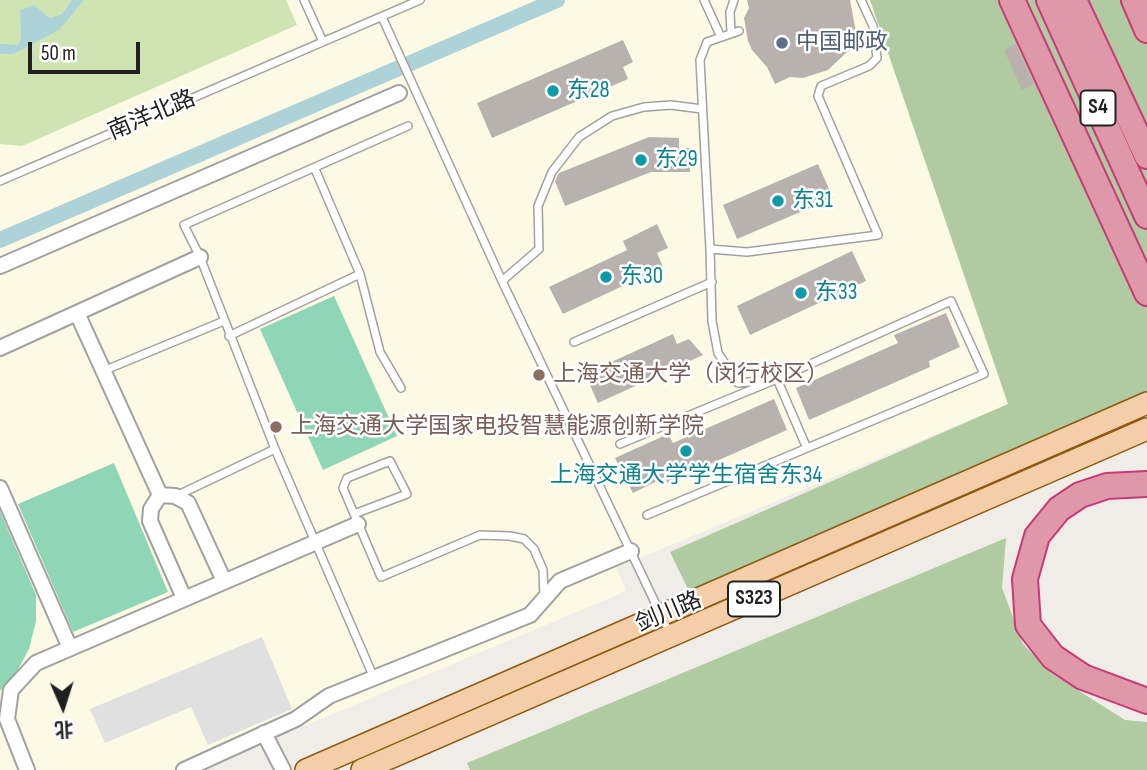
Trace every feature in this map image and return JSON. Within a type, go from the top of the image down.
[{"type":"highway","points":[[1012,0],[1147,293]]},
{"type":"highway","name":"S4","points":[[1049,0],[1147,216]]},
{"type":"highway","name":"S4","points":[[1074,0],[1147,156]]},
{"type":"highway","points":[[1134,0],[1147,30]]},
{"type":"highway","points":[[1147,484],[1121,484],[1080,495],[1059,509],[1037,536],[1025,579],[1028,625],[1052,657],[1083,677],[1147,701]]},
{"type":"main road","name":"剑川路","points":[[362,770],[1147,403]]},
{"type":"main road","name":"剑川路","points":[[306,770],[1147,429]]},
{"type":"street","points":[[0,267],[398,93]]},
{"type":"street","points":[[0,348],[200,257]]},
{"type":"street","points":[[77,313],[103,371],[167,495],[188,503],[224,581]]},
{"type":"street","points":[[0,488],[70,648]]},
{"type":"street","points":[[167,495],[150,509],[150,521],[184,598]]},
{"type":"street","points":[[27,770],[7,719],[11,690],[36,663],[314,542],[356,519]]},
{"type":"street","points":[[184,770],[296,719],[329,696],[530,615],[560,581],[631,551]]},
{"type":"street","points":[[264,733],[283,770]]},
{"type":"lane","points":[[304,0],[323,42]]},
{"type":"lane","name":"南洋北路","points":[[0,181],[420,0]]},
{"type":"lane","points":[[704,0],[720,35]]},
{"type":"lane","points":[[734,0],[730,12],[735,32],[720,35],[707,42],[700,60],[713,335],[718,353],[738,383],[777,379]]},
{"type":"lane","points":[[710,249],[747,252],[878,235],[818,96],[821,86],[869,66],[877,58],[873,26],[861,0]]},
{"type":"lane","points":[[382,17],[502,281],[666,626]]},
{"type":"lane","points":[[502,281],[538,250],[538,206],[552,172],[579,137],[612,116],[644,107],[671,105],[702,109]]},
{"type":"lane","points":[[374,678],[314,542],[229,336],[200,257],[184,225],[408,126]]},
{"type":"lane","points":[[314,169],[360,274],[380,352],[401,388]]},
{"type":"lane","points":[[229,336],[360,274]]},
{"type":"lane","points":[[574,342],[712,282]]},
{"type":"lane","points":[[620,444],[777,379],[951,301],[984,374],[806,446],[647,515]]},
{"type":"lane","points":[[103,371],[224,321]]},
{"type":"lane","points":[[777,379],[806,446]]},
{"type":"lane","points":[[167,495],[275,449]]},
{"type":"lane","points":[[356,519],[407,494],[390,461],[347,478],[343,488],[356,519],[381,578],[480,535],[524,539],[534,549],[543,570],[544,599]]},
{"type":"shaded area","name":"上海交通大学（闵行校区）","points":[[0,0],[1147,0],[1008,404],[616,568],[626,590],[615,596],[199,770],[0,770]]},
{"type":"shaded area","points":[[262,637],[292,709],[208,745],[191,707],[105,743],[90,709]]},
{"type":"green space","points":[[0,0],[286,0],[297,25],[22,146],[0,144]]},
{"type":"green space","points":[[870,0],[1147,0],[1147,391],[689,591],[670,552],[1008,404]]},
{"type":"green space","points":[[334,296],[397,436],[323,470],[260,329]]},
{"type":"green space","points":[[114,463],[168,592],[73,632],[18,504]]},
{"type":"green space","points":[[0,511],[36,595],[36,621],[29,649],[16,673],[0,691]]},
{"type":"green space","points":[[1006,538],[1002,588],[1023,644],[1051,673],[1125,720],[1147,722],[1147,770],[470,770],[467,763]]},
{"type":"water","points":[[72,0],[84,0],[59,30],[13,54],[0,54],[0,44],[18,45],[21,39],[20,10],[34,5],[50,18],[62,14]]},
{"type":"building","points":[[747,0],[850,0],[859,48],[848,51],[828,70],[803,78],[790,77],[775,84],[767,67],[748,41],[744,18],[749,8]]},
{"type":"building","name":"东28","points":[[623,40],[633,62],[623,67],[628,79],[492,138],[477,103]]},
{"type":"building","points":[[1016,44],[1034,84],[1022,90],[1004,50]]},
{"type":"building","name":"东29","points":[[649,137],[679,138],[679,148],[690,148],[690,172],[651,172],[565,206],[555,181],[559,173]]},
{"type":"building","name":"东31","points":[[818,164],[833,198],[737,239],[723,205]]},
{"type":"building","name":"东30","points":[[657,224],[668,248],[657,253],[663,267],[563,314],[549,287],[627,250],[623,241]]},
{"type":"building","name":"东33","points":[[852,251],[866,281],[750,335],[737,306]]},
{"type":"building","points":[[946,313],[960,347],[929,361],[930,367],[809,420],[796,388],[898,343],[894,335]]},
{"type":"building","points":[[673,334],[677,344],[689,339],[703,355],[598,403],[585,374]]},
{"type":"building","name":"上海交通大学学生宿舍东34","points":[[774,399],[787,430],[667,483],[665,477],[633,493],[615,458],[668,434],[673,443]]},
{"type":"waterway","points":[[0,240],[557,0]]},
{"type":"place","name":"中国邮政","points":[[782,43]]},
{"type":"place","name":"东28","points":[[553,91]]},
{"type":"place","name":"东29","points":[[641,160]]},
{"type":"place","name":"东31","points":[[778,201]]},
{"type":"place","name":"东30","points":[[606,277]]},
{"type":"place","name":"东33","points":[[801,293]]},
{"type":"place","name":"上海交通大学（闵行校区）","points":[[539,375]]},
{"type":"place","name":"上海交通大学国家电投智慧能源创新学院","points":[[276,427]]},
{"type":"place","name":"上海交通大学学生宿舍东34","points":[[686,451]]}]
